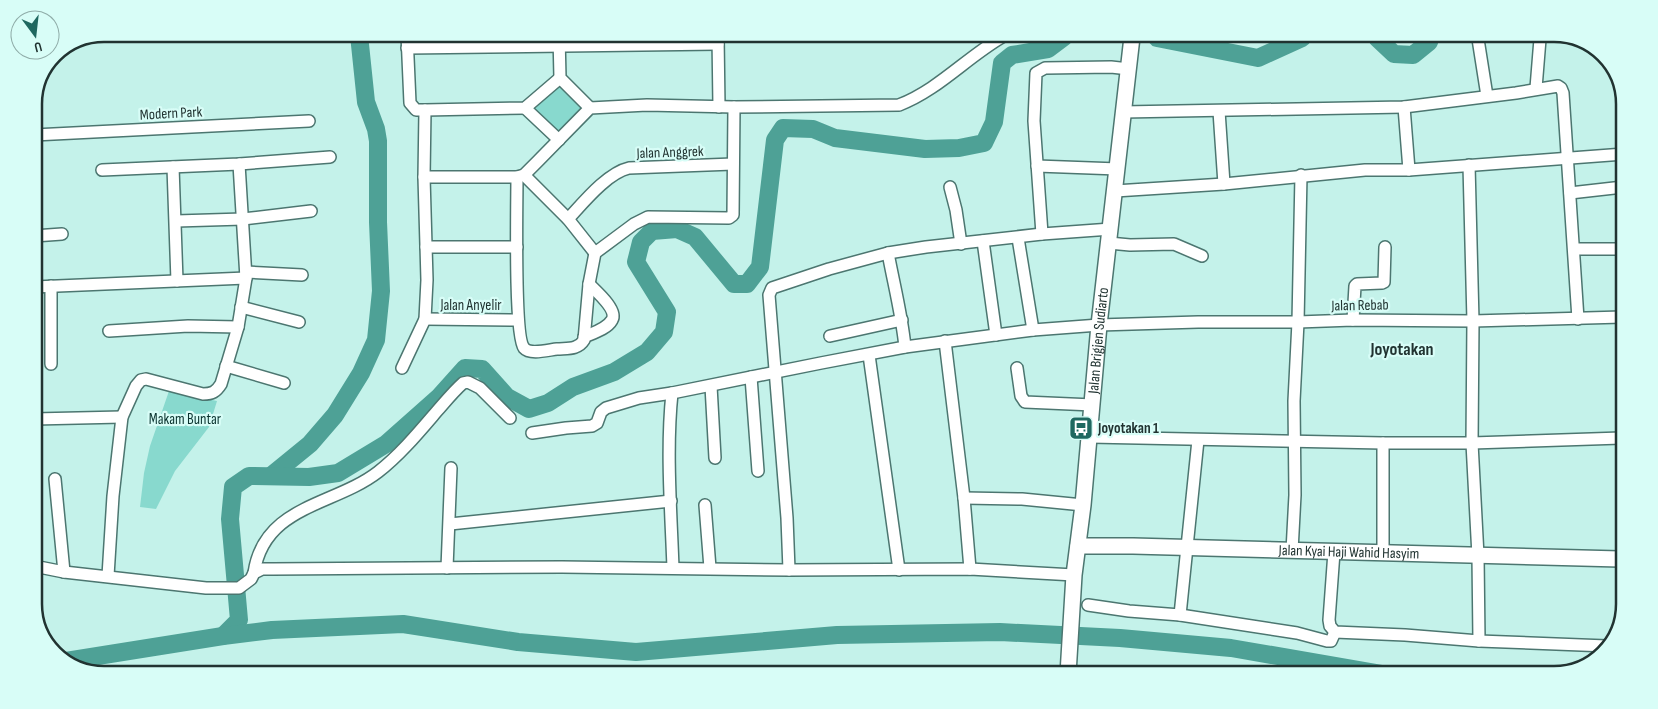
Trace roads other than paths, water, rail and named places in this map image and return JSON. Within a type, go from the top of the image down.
[{"type":"main road","name":"Jalan Brigjen Sudiarto","points":[[1069,666],[1074,575],[1132,43]]},
{"type":"main road","name":"Jalan Kyai Haji Wahid Hasyim","points":[[1078,546],[1616,560]]},
{"type":"street","points":[[407,43],[410,103],[416,110],[525,108],[560,78]]},
{"type":"street","points":[[407,48],[503,43]]},
{"type":"street","points":[[560,43],[560,78],[590,108]]},
{"type":"street","points":[[718,43],[719,107]]},
{"type":"street","points":[[734,107],[734,212],[731,216],[729,218],[648,217],[634,224],[595,253],[582,344],[576,347],[533,352],[525,350],[522,346],[518,320],[517,197],[520,176],[590,108],[647,105],[734,107],[899,104],[924,92],[993,43]]},
{"type":"street","points":[[1479,43],[1487,96]]},
{"type":"street","points":[[1536,88],[1540,43]]},
{"type":"street","points":[[1042,234],[1034,121],[1036,73],[1045,68],[1112,67],[1129,69]]},
{"type":"street","points":[[1123,112],[1404,107],[1516,93],[1552,86],[1561,88],[1563,93],[1578,319]]},
{"type":"street","points":[[1404,107],[1409,170]]},
{"type":"street","points":[[525,108],[558,140]]},
{"type":"street","points":[[402,368],[425,320],[425,110]]},
{"type":"street","points":[[1219,111],[1224,184]]},
{"type":"street","name":"Modern Park","points":[[43,135],[310,121]]},
{"type":"street","points":[[1115,191],[1224,184],[1365,170],[1409,170],[1615,155]]},
{"type":"street","points":[[102,170],[239,164],[330,157]]},
{"type":"street","points":[[108,576],[113,496],[122,416],[136,386],[141,380],[146,379],[196,393],[210,394],[217,390],[226,366],[238,327],[246,275],[239,164]]},
{"type":"street","name":"Jalan Anggrek","points":[[568,219],[590,196],[620,170],[629,168],[733,164]]},
{"type":"street","points":[[1469,165],[1473,320],[1472,443],[1478,556],[1479,641]]},
{"type":"street","points":[[1037,166],[1118,169]]},
{"type":"street","points":[[173,167],[177,281]]},
{"type":"street","points":[[1292,551],[1294,401],[1298,322],[1301,175]]},
{"type":"street","points":[[424,177],[520,176],[568,219],[595,253]]},
{"type":"street","points":[[950,187],[956,210],[961,244]]},
{"type":"street","points":[[517,197],[528,197],[536,189]]},
{"type":"street","points":[[1570,193],[1615,189]]},
{"type":"street","points":[[176,221],[243,219],[311,212]]},
{"type":"street","points":[[43,235],[62,234]]},
{"type":"street","points":[[789,570],[787,518],[769,295],[772,288],[829,269],[888,253],[1042,234],[1110,236],[1130,245],[1174,244],[1202,256]]},
{"type":"street","points":[[1018,238],[1033,330]]},
{"type":"street","points":[[983,241],[996,335]]},
{"type":"street","points":[[426,246],[517,247]]},
{"type":"street","points":[[1353,320],[1356,284],[1384,282],[1385,247]]},
{"type":"street","points":[[1574,249],[1615,249]]},
{"type":"street","points":[[888,253],[902,320],[905,348]]},
{"type":"street","points":[[43,286],[177,281],[246,275],[302,275]]},
{"type":"street","points":[[584,337],[608,325],[613,316],[603,297],[590,284]]},
{"type":"street","points":[[51,286],[51,364]]},
{"type":"street","points":[[241,307],[299,322]]},
{"type":"street","name":"Jalan Rebab","points":[[532,433],[592,426],[597,423],[601,412],[606,408],[639,398],[945,341],[1033,330],[1100,325],[1353,320],[1615,318]]},
{"type":"street","name":"Jalan Anyelir","points":[[425,320],[518,320]]},
{"type":"street","points":[[830,336],[902,320]]},
{"type":"street","points":[[109,331],[188,326],[238,327]]},
{"type":"street","points":[[945,341],[964,498],[970,569]]},
{"type":"street","points":[[869,355],[899,570]]},
{"type":"street","points":[[226,366],[284,383]]},
{"type":"street","points":[[1017,368],[1020,396],[1025,402],[1093,405]]},
{"type":"street","points":[[751,377],[758,471]]},
{"type":"street","points":[[43,568],[64,572],[206,588],[240,588],[251,579],[260,552],[277,526],[289,517],[353,487],[377,472],[463,383],[468,382],[480,388],[510,418]]},
{"type":"street","points":[[711,386],[715,458]]},
{"type":"street","points":[[672,393],[670,415],[673,568]]},
{"type":"street","points":[[43,419],[122,416]]},
{"type":"street","points":[[1090,437],[1383,443],[1472,443],[1616,438]]},
{"type":"street","points":[[1180,615],[1198,440]]},
{"type":"street","points":[[1383,443],[1383,553]]},
{"type":"street","points":[[447,568],[451,468]]},
{"type":"street","points":[[55,479],[64,572]]},
{"type":"street","points":[[964,498],[1022,499],[1083,505]]},
{"type":"street","points":[[450,524],[671,501]]},
{"type":"street","points":[[705,505],[710,568]]},
{"type":"street","points":[[1334,552],[1329,620],[1330,626],[1335,632],[1479,641],[1599,646]]},
{"type":"street","points":[[254,573],[262,569],[710,568],[789,570],[970,569],[1074,575]]},
{"type":"street","points":[[1088,605],[1129,611],[1180,615],[1296,633],[1327,641],[1330,641],[1335,632]]},
{"type":"waterway","points":[[272,475],[310,444],[335,415],[361,373],[376,340],[381,291],[378,222],[378,141],[376,129],[366,102],[360,43]]},
{"type":"waterway","points":[[223,636],[239,620],[230,519],[233,487],[249,476],[309,477],[338,473],[386,444],[439,397],[465,368],[482,369],[507,397],[529,409],[548,403],[573,387],[614,372],[647,352],[664,332],[667,312],[636,262],[641,242],[652,231],[677,229],[695,237],[734,284],[747,284],[760,267],[775,140],[783,128],[813,129],[835,138],[925,149],[959,148],[984,143],[994,122],[1002,63],[1012,55],[1048,49],[1056,43]]},
{"type":"waterway","points":[[1182,43],[1258,58],[1291,43]]},
{"type":"waterway","points":[[1382,43],[1394,54],[1413,55],[1428,43]]},
{"type":"waterway","points":[[76,659],[272,630],[403,624],[518,642],[636,652],[837,635],[1000,632],[1120,638],[1231,648],[1336,666]]},
{"type":"place","name":"Joyotakan 1","points":[[1081,428]]},
{"type":"district","name":"Joyotakan","points":[[1402,349]]},
{"type":"park label","name":"Makam Buntar","points":[[185,419]]}]
